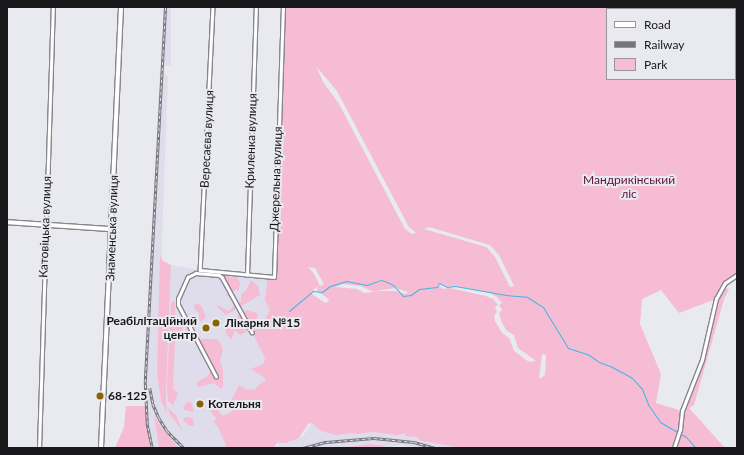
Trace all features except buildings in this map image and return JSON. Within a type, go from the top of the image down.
[{"type":"main road","name":"Знаменська вулиця","points":[[101,448],[121,7]]},
{"type":"main road","points":[[7,222],[111,229]]},
{"type":"street","name":"Катовіцька вулиця","points":[[39,448],[53,7]]},
{"type":"street","name":"Вересаєва вулиця","points":[[200,270],[213,7]]},
{"type":"street","name":"Криленка вулиця","points":[[247,275],[256,7]]},
{"type":"street","name":"Джерельна вулиця","points":[[200,270],[274,277],[283,7]]},
{"type":"street","points":[[222,277],[230,273]]},
{"type":"street","points":[[216,377],[178,304],[178,299],[188,277],[192,274],[220,275],[252,332]]},
{"type":"street","points":[[674,448],[680,430],[682,411],[702,360],[716,299],[725,283],[737,275]]},
{"type":"shaded area","points":[[163,7],[171,7],[171,66],[163,66]]},
{"type":"shaded area","points":[[160,71],[168,76],[157,373],[161,401],[167,412],[166,395],[171,265],[200,270],[268,276],[271,392],[232,448],[179,448],[161,427],[155,416],[159,448],[151,448],[146,406],[146,348]]},
{"type":"shaded area","points":[[312,422],[352,432],[406,433],[477,448],[416,448],[401,445],[386,448],[381,445],[369,444],[339,448],[256,448],[277,447],[281,440],[299,438],[303,436]]},
{"type":"green space","name":"Мандрикінський ліс","points":[[283,7],[737,7],[737,275],[725,283],[723,288],[729,289],[724,299],[694,405],[689,408],[725,448],[462,448],[422,441],[416,437],[406,436],[405,433],[397,435],[373,432],[336,435],[321,431],[312,423],[308,424],[299,438],[285,443],[277,443],[274,448],[227,448],[218,427],[215,425],[214,420],[217,419],[213,415],[208,403],[218,401],[219,412],[223,416],[233,411],[230,403],[239,385],[246,389],[256,390],[257,386],[265,381],[265,378],[251,369],[263,364],[265,358],[250,330],[240,335],[235,331],[231,340],[227,335],[224,325],[247,310],[257,313],[258,324],[270,326],[266,317],[270,310],[265,300],[268,276],[273,277]],"holes":[[[316,66],[337,91],[409,227],[416,233],[412,234],[405,229],[339,104],[323,82]],[[429,227],[490,245],[499,255],[514,286],[510,287],[495,257],[486,247],[424,229]],[[308,267],[315,268],[324,284],[320,286],[314,274]],[[439,283],[447,287],[455,286],[490,293],[497,297],[502,303],[499,305],[502,310],[499,313],[502,323],[507,331],[514,335],[518,348],[536,361],[529,362],[514,351],[509,338],[502,333],[495,321],[494,316],[497,312],[495,307],[498,305],[493,299],[450,288],[443,289],[438,285]],[[343,284],[361,286],[374,292],[364,293],[357,289],[335,287]],[[318,287],[317,291],[326,297],[329,300],[328,302],[325,303],[312,294],[314,289]],[[395,288],[408,292],[406,294],[395,291],[376,291]],[[661,290],[679,313],[716,299],[702,360],[682,411],[656,403],[661,374],[640,324],[642,299]],[[542,354],[546,355],[545,375],[539,379]]]},
{"type":"green space","points":[[160,255],[163,261],[171,265],[166,395],[167,413],[161,401],[157,373]]},
{"type":"green space","points":[[200,273],[237,277],[240,283],[239,291],[236,289],[228,297],[226,295],[230,289],[222,277],[201,277],[198,275]]},
{"type":"green space","points":[[251,280],[258,286],[260,295],[226,315],[217,307],[217,305],[228,311],[232,308],[235,302],[241,302],[241,294],[247,289]]},
{"type":"green space","points":[[175,301],[176,324],[183,324],[184,327],[175,341],[173,389],[178,393],[173,405],[168,401],[167,387],[171,302]]},
{"type":"green space","points":[[194,305],[201,305],[206,317],[201,322],[199,319],[199,313],[194,308]]},
{"type":"green space","points":[[183,315],[195,339],[216,339],[219,341],[223,349],[220,361],[223,371],[223,387],[221,389],[214,383],[198,387],[196,384],[198,381],[208,376],[212,366],[209,360],[200,353],[198,346],[190,339],[182,319]]},
{"type":"green space","points":[[187,402],[191,402],[194,412],[184,410],[183,407]]},
{"type":"green space","points":[[126,406],[146,406],[151,448],[115,448],[124,427]]},
{"type":"green space","points":[[168,408],[176,415],[182,430],[170,415]]},
{"type":"green space","points":[[154,415],[161,427],[179,448],[159,448]]},
{"type":"green space","points":[[186,417],[193,418],[194,425],[190,426],[185,422],[183,419]]},
{"type":"green space","points":[[369,444],[381,445],[386,448],[339,448]]},
{"type":"waterway","points":[[289,311],[313,291],[322,292],[330,286],[346,281],[367,285],[381,280],[393,285],[403,296],[411,295],[419,289],[437,287],[439,283],[447,287],[455,286],[527,297],[543,307],[568,348],[589,355],[599,362],[631,377],[642,389],[649,406],[660,422],[686,437],[696,448]]},
{"type":"railway","points":[[152,448],[147,424],[145,382],[165,7]]},
{"type":"railway","points":[[150,388],[153,404],[159,418],[167,431],[184,448]]},
{"type":"railway","points":[[303,448],[326,442],[374,438],[414,442],[435,448]]},
{"type":"place","name":"Лікарня №15","points":[[216,323]]},
{"type":"place","name":"Реабілітаційний центр","points":[[206,328]]},
{"type":"place","name":"68-125","points":[[100,396]]},
{"type":"place","name":"Котельня","points":[[200,404]]}]
